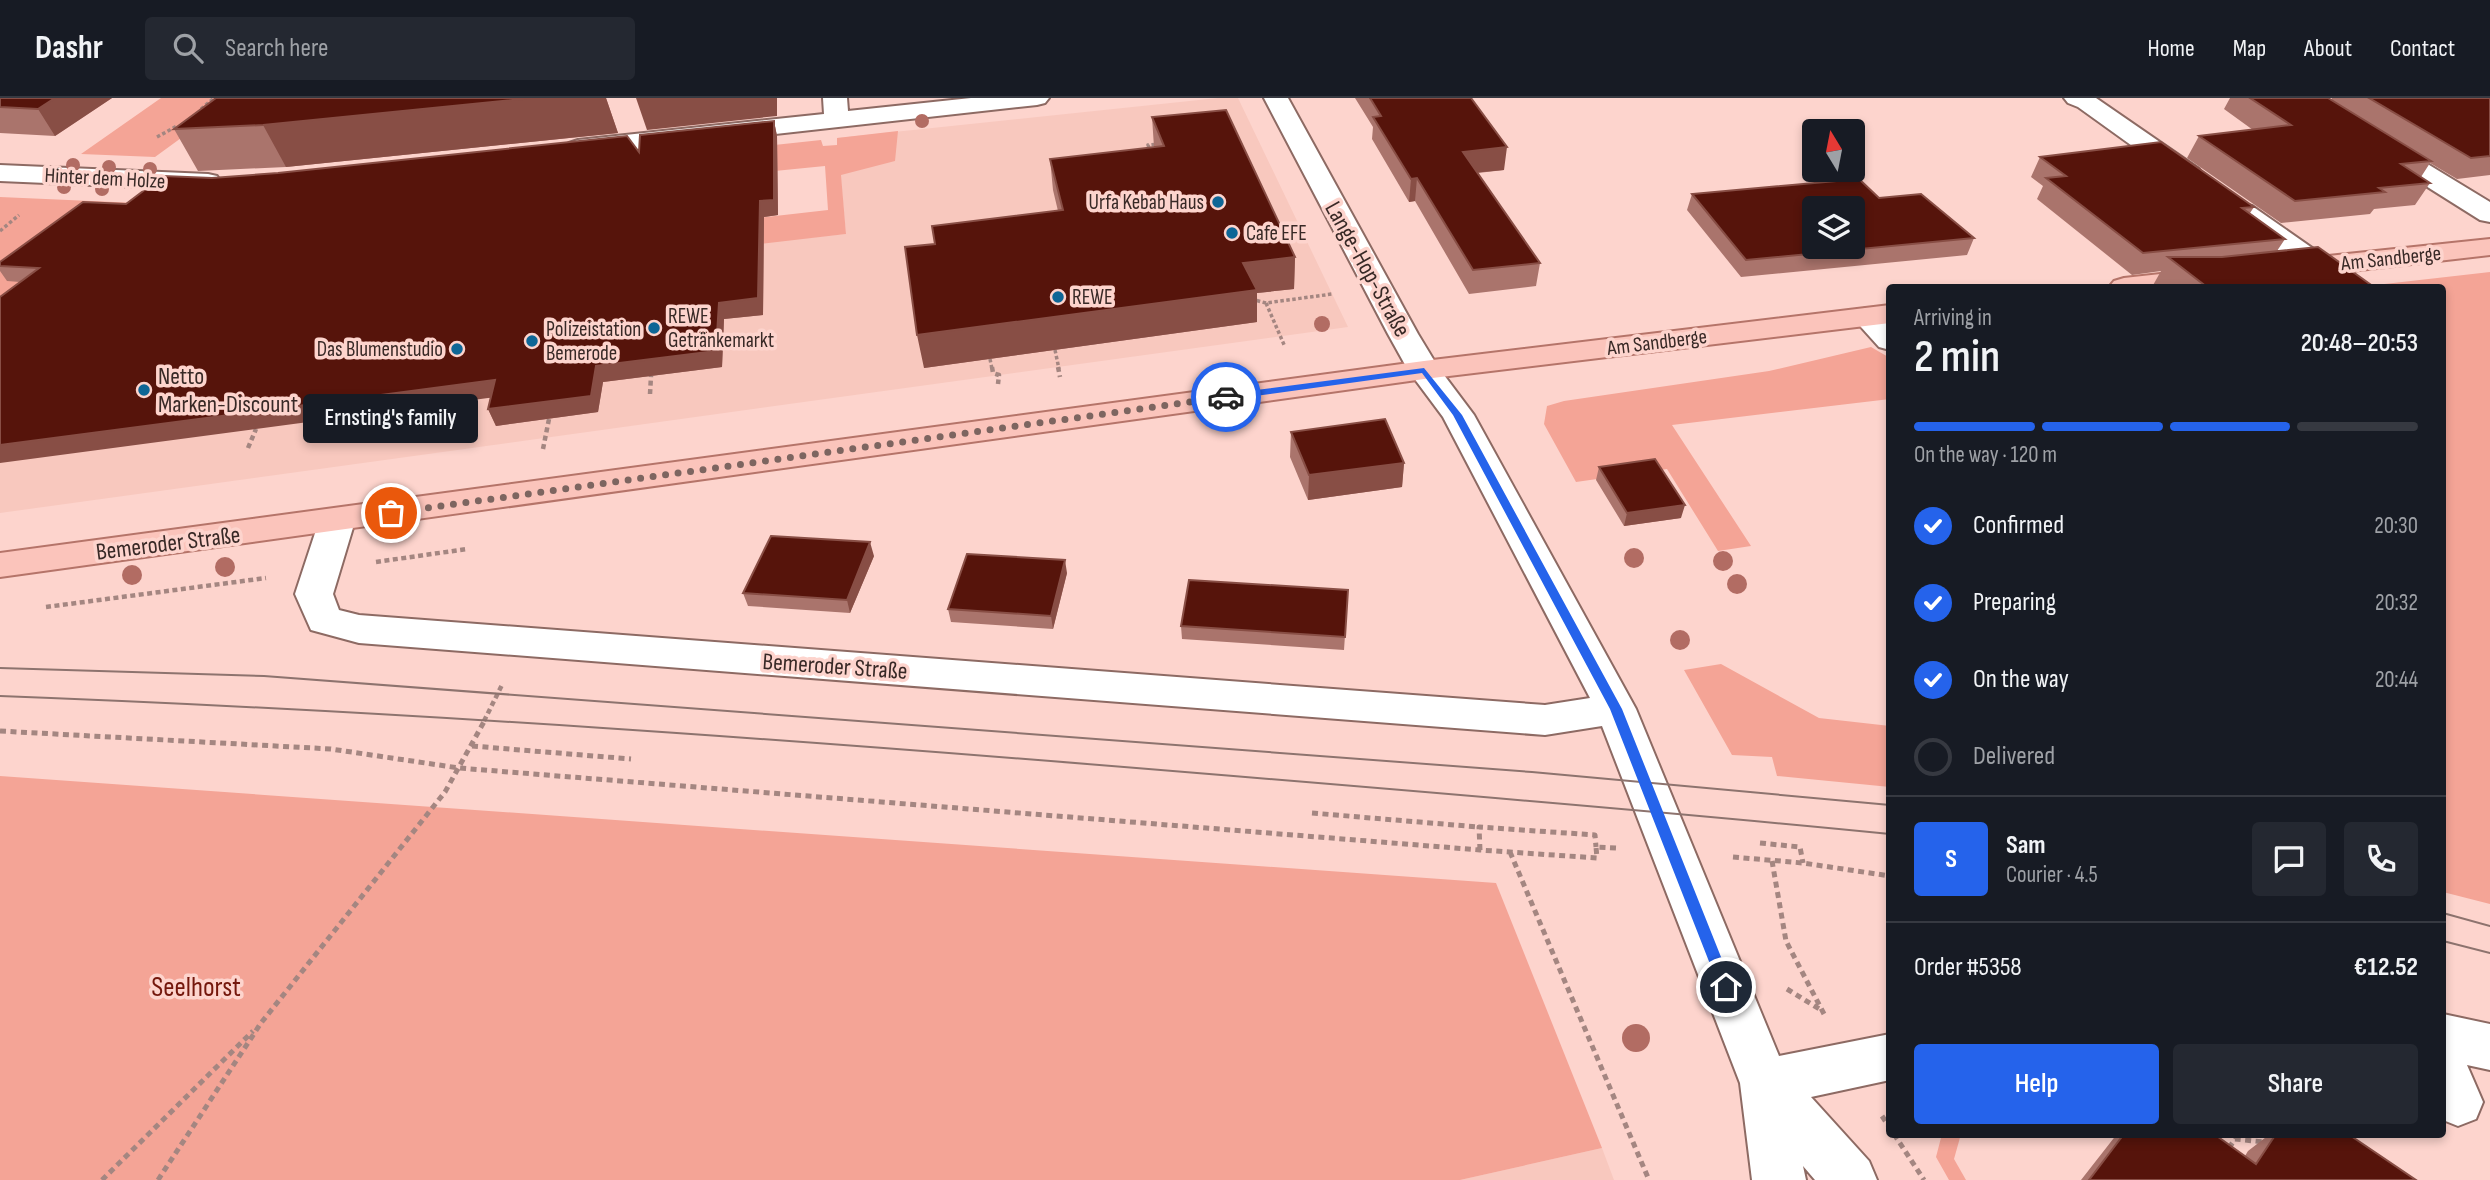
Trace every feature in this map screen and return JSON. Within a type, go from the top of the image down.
[{"type":"main road","name":"Am Sandberge","points":[[2151,284],[2490,247]]},
{"type":"main road","name":"Am Sandberge","points":[[1424,370],[1878,316]]},
{"type":"main road","name":"Bemeroder Straße","points":[[0,565],[337,521],[1424,370]]},
{"type":"street","points":[[557,150],[836,109],[1037,98]]},
{"type":"street","name":"Lange-Hop-Straße","points":[[1276,98],[1424,370],[1458,415],[1616,709],[1765,1083]]},
{"type":"street","points":[[2076,98],[2086,102],[2318,265]]},
{"type":"street","points":[[2302,98],[2490,214]]},
{"type":"street","name":"Hinter dem Holze","points":[[0,173],[234,182]]},
{"type":"street","points":[[1878,316],[1886,333]]},
{"type":"street","name":"Bemeroder Straße","points":[[337,521],[314,594],[324,620],[359,629],[1545,720],[1616,709]]},
{"type":"street","points":[[2446,1038],[2490,1046]]},
{"type":"street","points":[[1765,1083],[1886,1058]]},
{"type":"street","points":[[1765,1083],[1779,1180]]},
{"type":"street","points":[[1765,1083],[1850,1180]]},
{"type":"path","points":[[1152,157],[1148,145],[1161,144]]},
{"type":"path","points":[[0,220],[9,223]]},
{"type":"path","points":[[1251,299],[1266,303],[1340,293]]},
{"type":"path","points":[[1266,303],[1287,348]]},
{"type":"path","points":[[1055,350],[1060,379]]},
{"type":"path","points":[[990,359],[993,373],[999,375],[997,389]]},
{"type":"path","points":[[649,394],[651,376]]},
{"type":"path","points":[[437,422],[442,404]]},
{"type":"path","points":[[343,435],[348,416]]},
{"type":"path","points":[[542,453],[549,419]]},
{"type":"path","points":[[248,447],[256,429]]},
{"type":"path","points":[[34,608],[322,570]]},
{"type":"path","points":[[158,1180],[261,1023],[439,800],[472,746],[525,641]]},
{"type":"path","points":[[0,731],[331,749],[459,768],[1597,858],[1595,835],[1312,813]]},
{"type":"path","points":[[472,746],[631,759]]},
{"type":"path","points":[[1479,827],[1480,850]]},
{"type":"path","points":[[1760,843],[1800,847],[1803,863]]},
{"type":"path","points":[[1596,847],[1618,848]]},
{"type":"path","points":[[1510,852],[1649,1180]]},
{"type":"path","points":[[1747,858],[1886,875]]},
{"type":"path","points":[[1772,860],[1786,941],[1822,1010]]},
{"type":"path","points":[[102,1180],[261,1023]]},
{"type":"path","points":[[1897,1138],[1924,1180]]},
{"type":"path","points":[[2221,1161],[2232,1138]]},
{"type":"path","points":[[2240,1138],[2270,1142]]},
{"type":"shaded area","points":[[1238,98],[1348,327],[0,513],[0,316],[846,234],[837,138]]},
{"type":"shaded area","points":[[1602,1148],[1614,1180],[1460,1180]]},
{"type":"green space","points":[[161,98],[236,98],[155,157],[81,154]]},
{"type":"green space","points":[[898,131],[895,161],[841,175],[846,234],[85,323],[0,316],[0,197],[678,227],[828,210],[825,166],[745,174],[765,146],[821,140],[823,146],[837,145],[837,138]]},
{"type":"green space","points":[[2490,272],[2490,904],[2446,893],[2446,284],[2384,284]]},
{"type":"green space","points":[[1871,347],[1886,356],[1886,399],[1672,425],[1751,546],[1718,551],[1667,469],[1576,482],[1544,424],[1547,406],[1564,401],[1769,371]]},
{"type":"green space","points":[[1721,664],[1819,718],[1886,726],[1886,787],[1777,776],[1772,757],[1732,755],[1684,670]]},
{"type":"green space","name":"Seelhorst","points":[[0,776],[1496,883],[1602,1148],[1460,1180],[0,1180]]},
{"type":"green space","points":[[1941,1138],[1960,1138],[1954,1159],[1966,1180],[1949,1180],[1936,1157]]},
{"type":"building","points":[[0,98],[55,98],[38,109],[0,107]]},
{"type":"building","points":[[216,98],[532,98],[263,125],[174,129]]},
{"type":"building","points":[[1370,98],[1471,98],[1507,147],[1463,152],[1540,263],[1473,270],[1417,178],[1411,179],[1373,117],[1381,116]]},
{"type":"building","points":[[2250,98],[2328,98],[2431,161],[2401,164],[2430,183],[2379,188],[2385,192],[2295,201],[2199,136],[2291,125]]},
{"type":"building","points":[[2369,98],[2490,98],[2490,156],[2471,158]]},
{"type":"building","points":[[1226,110],[1295,257],[1243,263],[1257,290],[917,335],[905,247],[935,244],[932,226],[1063,210],[1050,159],[1164,146],[1152,117]]},
{"type":"building","points":[[774,121],[774,200],[760,201],[758,298],[719,303],[716,351],[596,366],[591,396],[488,409],[495,380],[0,445],[0,297],[39,268],[0,266],[0,262],[83,202],[126,204],[163,176],[212,178],[278,173],[627,136],[639,152],[640,135]]},
{"type":"building","points":[[2161,142],[2254,207],[2242,208],[2285,239],[2143,253],[2046,178],[2066,176],[2040,157]]},
{"type":"building","points":[[1826,182],[1862,182],[1879,198],[1921,194],[1974,238],[1865,249],[1865,196],[1802,196],[1802,255],[1746,260],[1692,194]]},
{"type":"building","points":[[2318,247],[2370,284],[2203,284],[2168,257],[2222,257]]},
{"type":"building","points":[[1385,419],[1404,463],[1309,475],[1291,432]]},
{"type":"building","points":[[1655,459],[1685,505],[1627,513],[1599,467]]},
{"type":"building","points":[[771,536],[870,542],[847,600],[743,593]]},
{"type":"building","points":[[967,554],[1065,560],[1051,616],[948,609]]},
{"type":"building","points":[[1189,580],[1348,590],[1345,637],[1181,626]]},
{"type":"building","points":[[2121,1138],[2220,1138],[2256,1164],[2273,1138],[2354,1138],[2416,1180],[2089,1180]]},
{"type":"tram line","points":[[0,668],[264,676],[1532,772],[1886,805]]},
{"type":"tram line","points":[[0,696],[450,718],[749,738],[1457,795],[1886,834]]},
{"type":"tram line","points":[[2446,914],[2490,926]]},
{"type":"tram line","points":[[2446,942],[2490,953]]},
{"type":"way so far","points":[[391,513],[1226,397]]},
{"type":"place","name":"Urfa Kebab Haus","points":[[1218,202]]},
{"type":"place","name":"Cafe EFE","points":[[1232,233]]},
{"type":"place","name":"REWE","points":[[1058,297]]},
{"type":"place","name":"REWE Getränkemarkt","points":[[654,328]]},
{"type":"place","name":"Polizeistation Bemerode","points":[[532,341]]},
{"type":"place","name":"Das Blumenstudio","points":[[457,349]]},
{"type":"place","name":"Netto Marken-Discount","points":[[144,390]]},
{"type":"place","name":"Ernsting's family","points":[[391,513]]},
{"type":"route","points":[[1226,397],[1424,370],[1458,415],[1616,709],[1726,987]]}]
